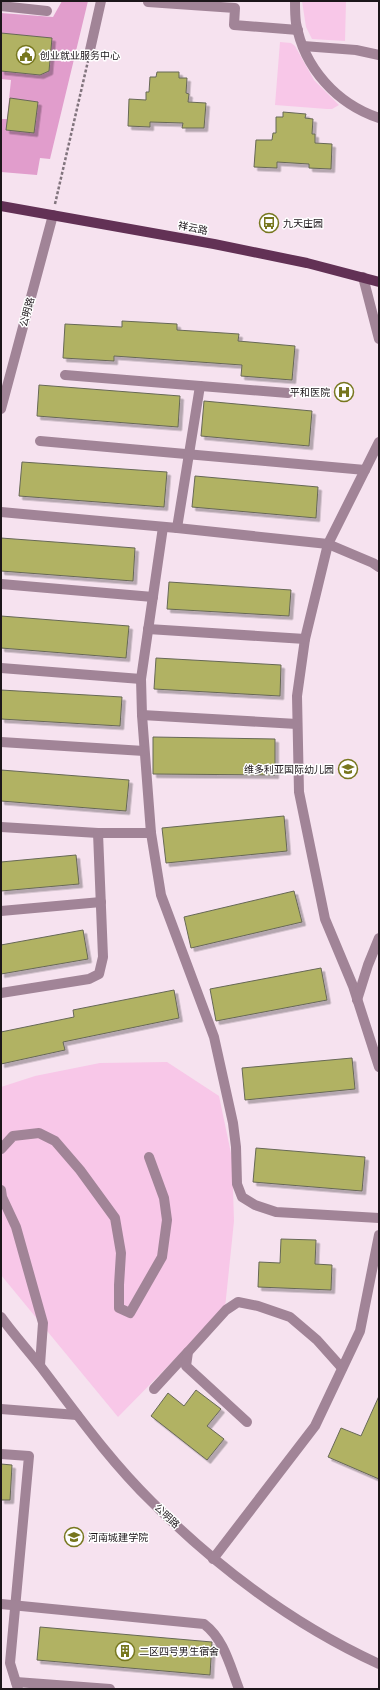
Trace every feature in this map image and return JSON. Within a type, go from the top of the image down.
[{"type":"main road","name":"祥云路","points":[[1,206],[214,244],[306,263],[379,282]]},
{"type":"street","points":[[90,50],[101,1]]},
{"type":"street","points":[[295,1],[298,30],[303,46],[319,76],[331,90],[353,106],[364,113],[379,118]]},
{"type":"street","points":[[148,2],[235,8],[234,25],[298,30]]},
{"type":"street","points":[[1,6],[48,11]]},
{"type":"street","points":[[303,46],[356,50],[379,56]]},
{"type":"street","name":"公明路","points":[[1,409],[53,215]]},
{"type":"street","points":[[363,277],[379,339]]},
{"type":"street","points":[[65,375],[288,393]]},
{"type":"street","points":[[177,528],[200,386]]},
{"type":"street","points":[[40,441],[365,470]]},
{"type":"street","points":[[379,442],[328,544],[305,639],[297,696],[299,792],[326,919],[357,1000],[379,1067]]},
{"type":"street","points":[[1,512],[177,528],[328,544],[379,567]]},
{"type":"street","points":[[163,527],[141,679],[144,751],[151,833],[161,895],[214,1037],[233,1123],[236,1147],[237,1184],[242,1197],[255,1206],[276,1212],[379,1218]]},
{"type":"street","points":[[1,584],[153,597]]},
{"type":"street","points":[[148,629],[305,639]]},
{"type":"street","points":[[1,668],[141,679]]},
{"type":"street","points":[[142,715],[298,724]]},
{"type":"street","points":[[1,742],[144,751]]},
{"type":"street","points":[[1,827],[98,833],[151,833]]},
{"type":"street","points":[[1,993],[88,979],[99,974],[103,957],[98,833]]},
{"type":"street","points":[[1,911],[101,902]]},
{"type":"street","points":[[357,1000],[368,965],[379,938]]},
{"type":"street","points":[[1,1150],[13,1136],[39,1133],[55,1141],[80,1170],[115,1218],[121,1253],[118,1285],[119,1308],[130,1313],[162,1257],[166,1220],[164,1198],[149,1157]]},
{"type":"street","points":[[1,1190],[2,1197],[16,1227],[43,1324],[40,1365]]},
{"type":"street","points":[[213,1559],[315,1426],[360,1331],[379,1235]]},
{"type":"street","points":[[154,1389],[226,1310],[238,1302],[258,1306],[290,1317],[317,1340],[342,1368]]},
{"type":"street","name":"公明路","points":[[1,1317],[40,1365],[77,1415],[151,1501],[213,1559],[282,1610],[328,1639],[379,1664]]},
{"type":"street","points":[[188,1352],[186,1366],[247,1422]]},
{"type":"street","points":[[1,1409],[77,1415]]},
{"type":"street","points":[[1,1454],[29,1456],[14,1606],[10,1663],[17,1686],[110,1689]]},
{"type":"street","points":[[1,1604],[204,1624],[211,1629],[223,1647],[239,1689]]},
{"type":"path","points":[[53,215],[90,50]]},
{"type":"shaded area","points":[[62,1],[88,1],[50,159],[40,158],[37,175],[1,172],[1,119],[7,119],[11,80],[1,79],[1,71],[40,75],[49,71],[1,33],[1,13],[53,17]]},
{"type":"shaded area","points":[[302,1],[346,1],[345,41],[312,39],[306,27]]},
{"type":"shaded area","points":[[280,42],[291,43],[295,46],[314,80],[339,105],[332,109],[327,109],[275,105]]},
{"type":"shaded area","points":[[167,1062],[219,1096],[232,1158],[234,1221],[225,1308],[118,1417],[1,1275],[1,1087],[35,1076],[100,1063]]},
{"type":"building","name":"创业就业服务中心","points":[[1,33],[52,38],[49,71],[40,75],[1,71]]},
{"type":"building","points":[[157,72],[179,72],[179,78],[187,78],[186,93],[189,94],[188,102],[206,103],[204,128],[182,128],[183,123],[150,122],[150,127],[128,126],[129,99],[146,100],[146,92],[149,92],[150,77],[156,77]]},
{"type":"building","points":[[10,98],[38,102],[34,133],[6,130]]},
{"type":"building","points":[[283,112],[306,114],[305,118],[313,119],[312,134],[315,134],[315,143],[332,144],[331,169],[309,168],[309,164],[277,162],[277,168],[254,167],[256,140],[272,140],[273,133],[276,133],[276,117],[283,117]]},
{"type":"building","points":[[122,321],[177,324],[177,330],[239,334],[238,341],[295,346],[292,380],[241,376],[242,365],[114,356],[114,361],[63,358],[65,324],[122,327]]},
{"type":"building","points":[[39,385],[180,396],[178,427],[37,416]]},
{"type":"building","points":[[204,401],[312,411],[309,446],[201,436]]},
{"type":"building","points":[[22,462],[167,472],[164,507],[19,496]]},
{"type":"building","points":[[195,476],[318,487],[316,518],[192,507]]},
{"type":"building","points":[[1,538],[135,548],[133,581],[1,571]]},
{"type":"building","points":[[169,582],[291,590],[289,616],[167,609]]},
{"type":"building","points":[[1,616],[129,626],[126,658],[1,648]]},
{"type":"building","points":[[156,658],[281,665],[280,696],[154,689]]},
{"type":"building","points":[[1,690],[122,697],[120,726],[1,719]]},
{"type":"building","points":[[153,737],[275,739],[275,775],[153,774]]},
{"type":"building","points":[[1,770],[129,780],[126,811],[1,801]]},
{"type":"building","points":[[284,816],[287,851],[166,863],[162,828]]},
{"type":"building","points":[[76,855],[79,884],[1,891],[1,862]]},
{"type":"building","points":[[294,891],[302,922],[191,948],[184,917]]},
{"type":"building","points":[[83,930],[88,959],[1,974],[1,945]]},
{"type":"building","points":[[321,968],[327,1000],[216,1021],[210,989]]},
{"type":"building","points":[[174,990],[179,1018],[63,1042],[65,1050],[1,1064],[1,1032],[74,1017],[73,1010]]},
{"type":"building","points":[[352,1058],[355,1089],[245,1100],[242,1068]]},
{"type":"building","points":[[256,1148],[365,1157],[362,1191],[253,1182]]},
{"type":"building","points":[[281,1239],[316,1240],[315,1264],[332,1265],[331,1290],[258,1287],[259,1262],[280,1263]]},
{"type":"building","points":[[196,1390],[221,1409],[207,1426],[224,1439],[207,1460],[151,1416],[168,1393],[184,1406]]},
{"type":"building","points":[[379,1396],[379,1479],[328,1457],[341,1428],[361,1436]]},
{"type":"building","points":[[1,1464],[12,1465],[10,1500],[1,1500]]},
{"type":"building","name":"二区四号男生宿舍","points":[[40,1627],[212,1642],[210,1675],[37,1660]]},
{"type":"place","name":"创业就业服务中心","points":[[26,55]]},
{"type":"place","name":"九天庄园","points":[[269,223]]},
{"type":"place","name":"平和医院","points":[[344,392]]},
{"type":"place","name":"维多利亚国际幼儿园","points":[[348,769]]},
{"type":"place","name":"河南城建学院","points":[[74,1537]]},
{"type":"place","name":"二区四号男生宿舍","points":[[125,1651]]}]
